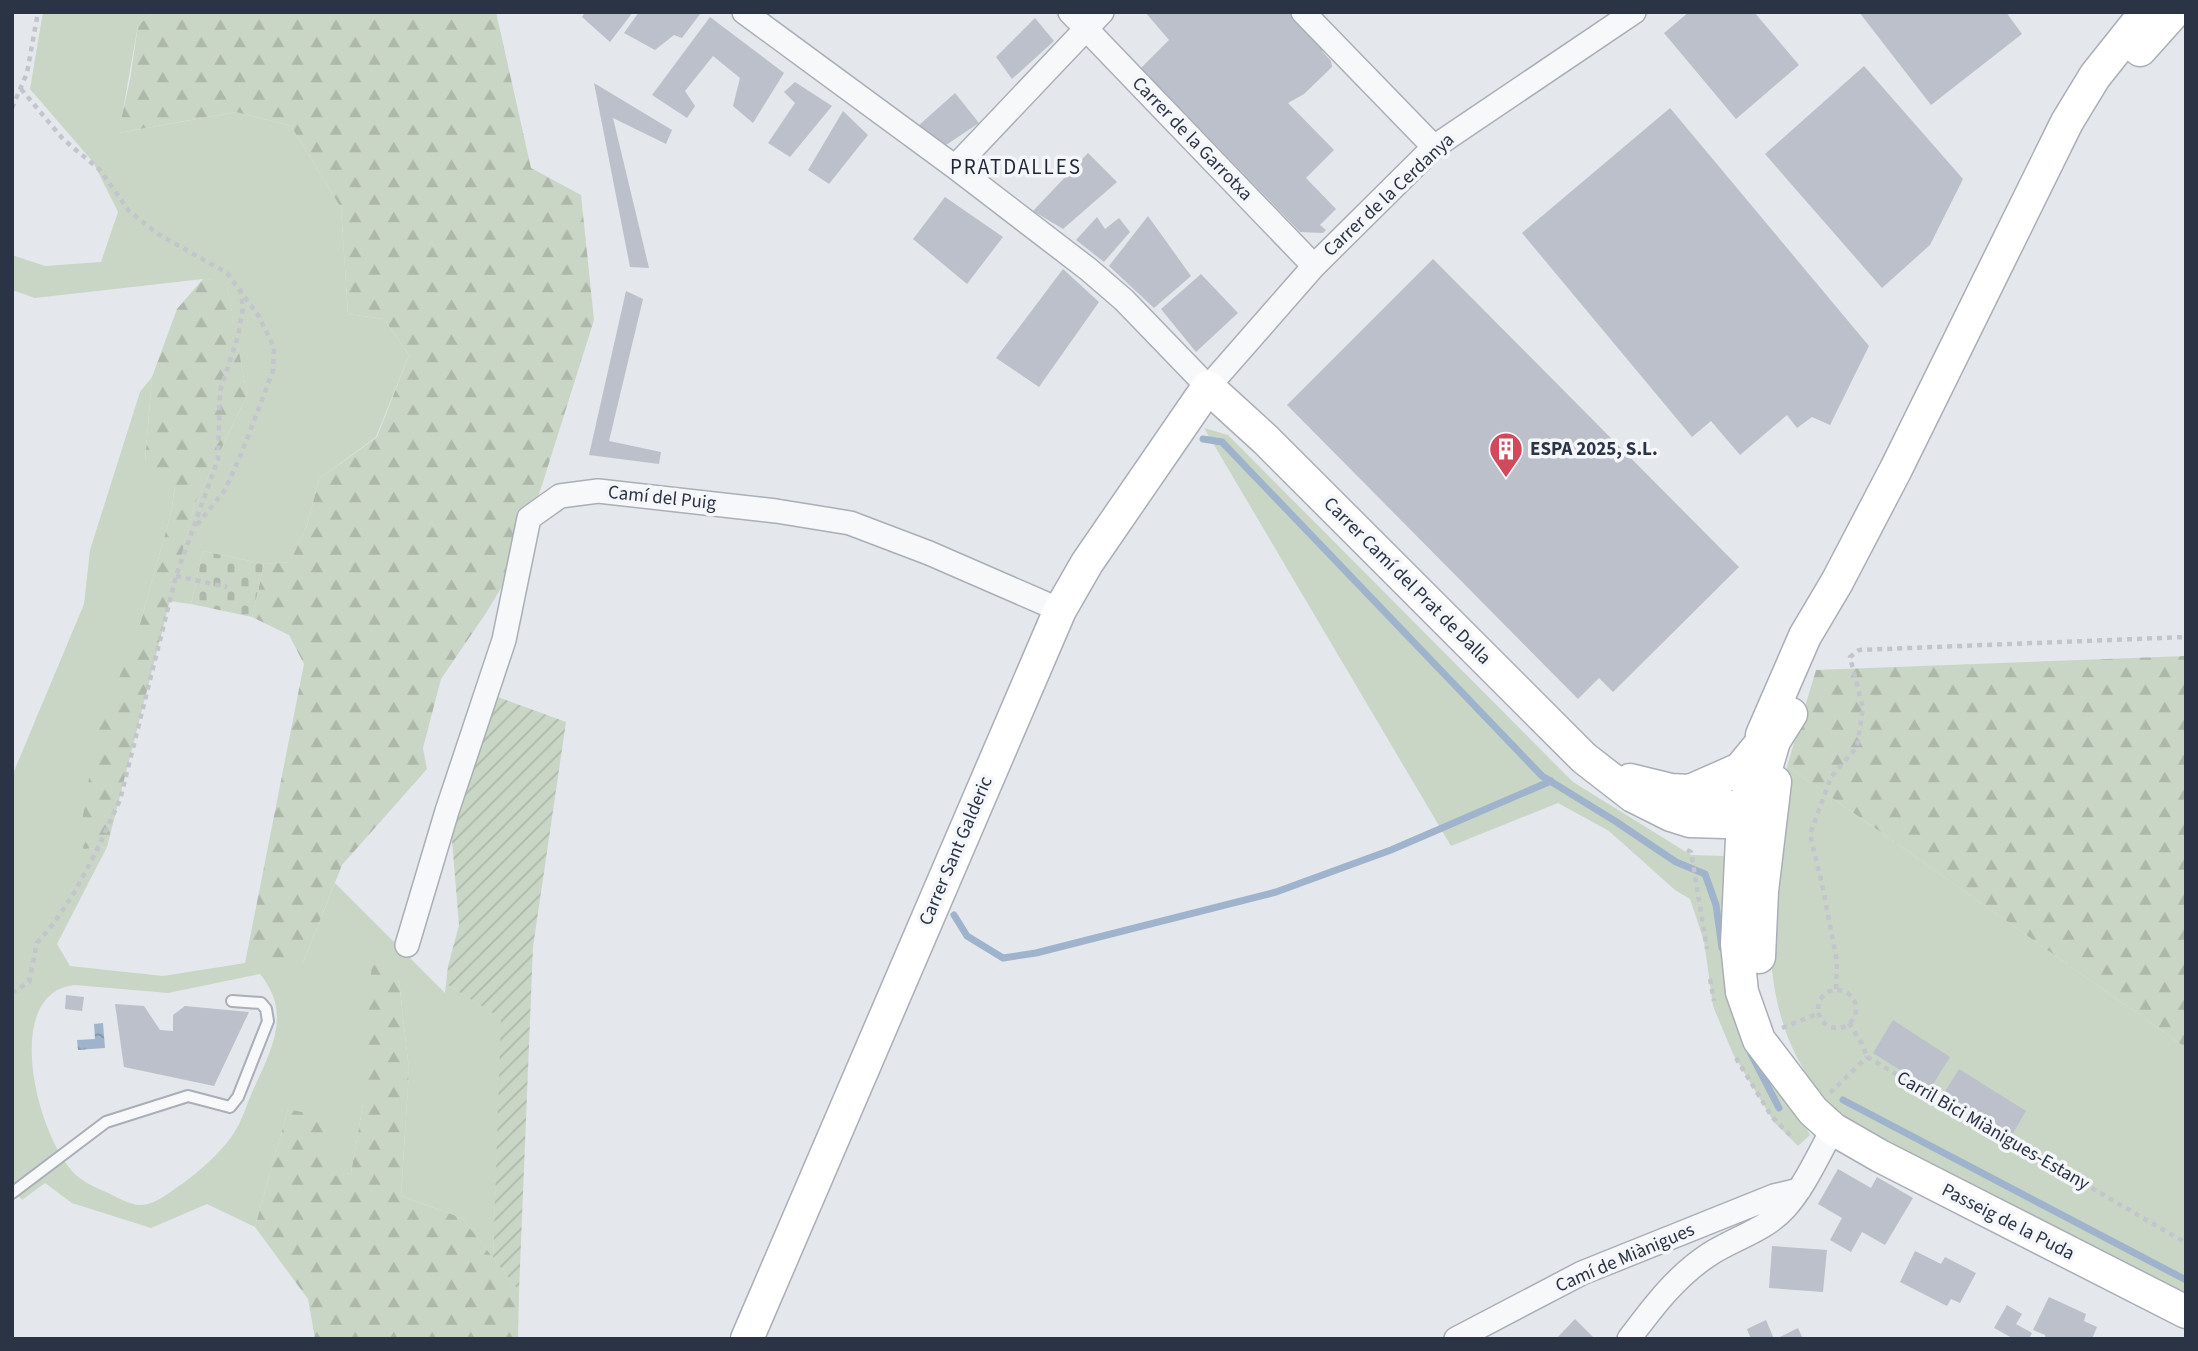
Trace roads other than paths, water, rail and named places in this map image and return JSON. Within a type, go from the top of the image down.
[{"type":"main road","points":[[2110,55],[2115,33],[2115,12]]},
{"type":"main road","points":[[1823,1120],[1759,1041],[1742,992],[1737,944],[1743,817],[1749,781],[1763,731],[1805,635],[1837,582],[2025,211],[2067,122],[2110,55],[2147,12]]},
{"type":"main road","points":[[2098,104],[2110,71],[2140,33],[2147,12]]},
{"type":"main road","points":[[2025,211],[2098,104],[2144,45],[2174,12]]},
{"type":"main road","name":"Carrer Sant Galderic","points":[[747,1339],[1060,610],[1095,551],[1208,387]]},
{"type":"main road","name":"Carrer Camí del Prat de Dalla","points":[[1208,387],[1275,449],[1584,758],[1607,775],[1671,790],[1690,806]]},
{"type":"main road","points":[[1789,1080],[1771,1032],[1761,973],[1759,944],[1768,827],[1778,766],[1791,714],[1837,582]]},
{"type":"main road","points":[[1743,817],[1758,804],[1774,741],[1791,714]]},
{"type":"main road","points":[[1690,806],[1740,769],[1759,746]]},
{"type":"main road","points":[[1690,806],[1717,801],[1743,817],[1754,842],[1750,905],[1759,944]]},
{"type":"main road","points":[[1690,806],[1731,863],[1739,884]]},
{"type":"main road","name":"Passeig de la Puda","points":[[1823,1120],[1947,1191],[2186,1312]]},
{"type":"street","points":[[744,12],[956,167],[1106,284],[1208,387]]},
{"type":"street","points":[[1303,12],[1434,148]]},
{"type":"street","name":"Carrer de la Cerdanya","points":[[1208,387],[1314,266],[1434,148],[1634,12]]},
{"type":"street","points":[[956,167],[1086,18]]},
{"type":"street","name":"Carrer de la Garrotxa","points":[[1086,18],[1314,266]]},
{"type":"street","name":"Camí del Puig","points":[[407,945],[446,811],[504,640],[529,518],[560,496],[598,491],[776,511],[850,523],[929,553],[1060,610]]},
{"type":"street","points":[[1636,1335],[1675,1280],[1709,1255],[1760,1228],[1785,1209],[1799,1189],[1823,1120]]},
{"type":"street","name":"Camí de Miànigues","points":[[1457,1339],[1583,1273],[1774,1196],[1799,1189]]},
{"type":"lane","points":[[12,1193],[106,1122],[188,1096],[230,1107],[238,1097],[268,1021],[266,1009],[261,1003],[232,1001]]},
{"type":"water","points":[[103,1023],[105,1048],[78,1050],[77,1040],[95,1039],[94,1024]]},
{"type":"waterway","points":[[1203,439],[1222,442],[1542,776],[1676,862],[1705,874],[1716,905],[1722,948]]},
{"type":"waterway","points":[[954,915],[967,936],[1003,958],[1036,953],[1276,892],[1391,850],[1551,781]]},
{"type":"waterway","points":[[1751,1054],[1779,1108]]},
{"type":"waterway","points":[[1843,1100],[2186,1280]]},
{"type":"place","name":"ESPA 2025, S.L.","points":[[1506,479]]},
{"type":"district","name":"PRATDALLES","points":[[1016,167]]}]
